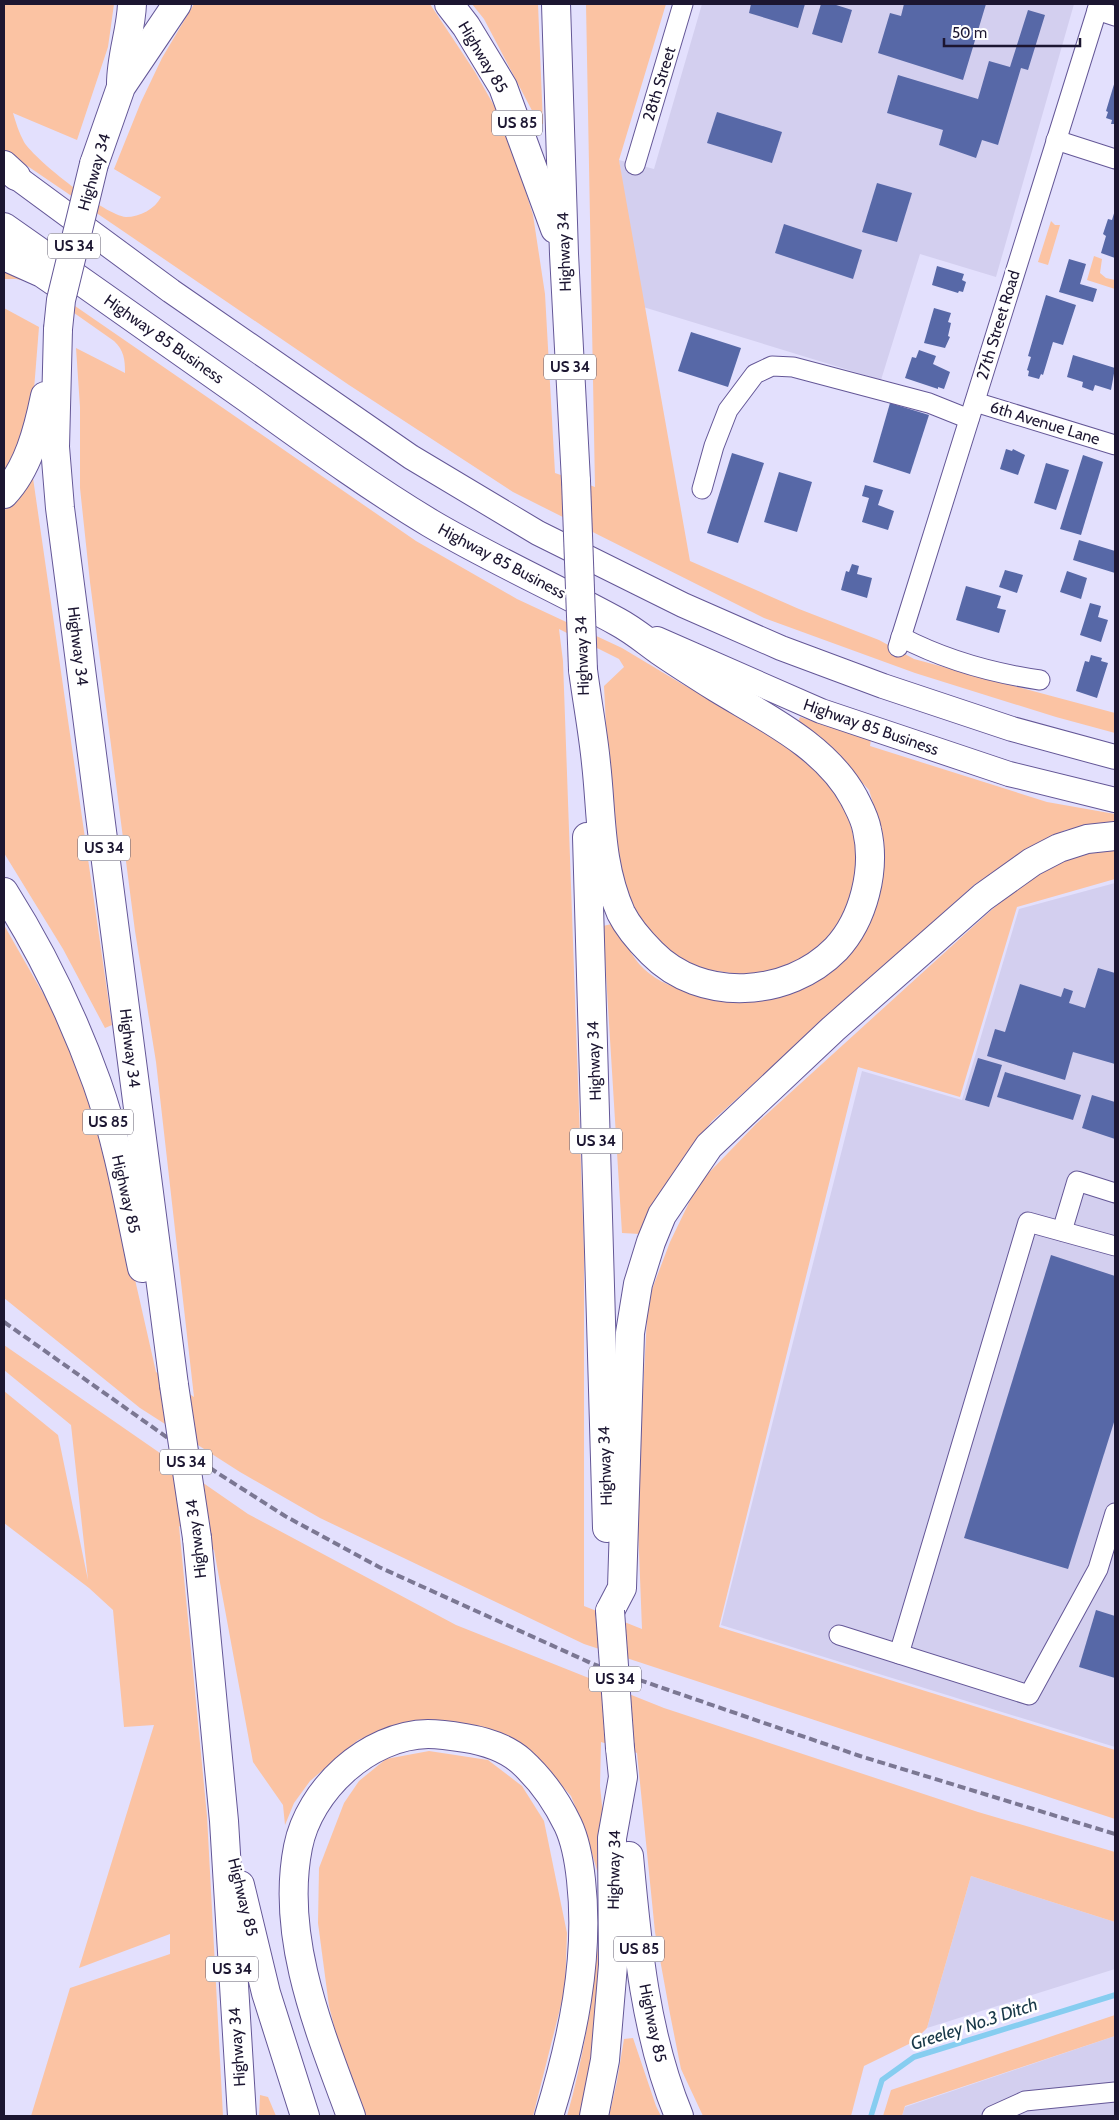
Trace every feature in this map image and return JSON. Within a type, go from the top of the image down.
[{"type":"highway","points":[[121,87],[121,67],[132,15],[132,4]]},
{"type":"highway","name":"Highway 34","points":[[177,4],[121,87],[94,164],[61,300],[58,328],[55,447],[60,508],[173,1376],[197,1538],[224,1821],[242,2116]]},
{"type":"highway","name":"Highway 85","points":[[449,4],[466,26],[502,87],[564,254]]},
{"type":"highway","name":"Highway 34","points":[[556,4],[564,254],[576,481],[583,670],[610,1611],[623,1777],[612,1838],[613,1974],[605,2060],[594,2116]]},
{"type":"highway","name":"Highway 85 Business","points":[[4,227],[345,468],[430,523],[621,624]]},
{"type":"highway","points":[[4,256],[42,273],[176,366],[244,396]]},
{"type":"highway","points":[[4,494],[19,471],[39,424],[58,328]]},
{"type":"highway","points":[[583,670],[596,765],[601,840],[605,862],[612,890],[621,913],[628,926],[641,942],[674,972],[714,987],[742,989],[759,987],[798,976],[824,959],[838,946],[848,932],[862,903],[868,878],[868,831],[862,814],[844,780],[819,754],[779,726],[621,624]]},
{"type":"highway","points":[[610,1611],[622,1588],[630,1333],[633,1308],[651,1242],[662,1215],[676,1192],[709,1146],[833,1029],[983,898],[1032,862],[1059,848],[1088,839],[1115,836]]},
{"type":"highway","name":"Highway 85","points":[[4,892],[62,995],[98,1084],[121,1170],[152,1316],[173,1376]]},
{"type":"highway","points":[[351,2116],[322,2039],[300,1958],[293,1895],[298,1845],[307,1819],[330,1782],[354,1762],[377,1748],[401,1738],[427,1734],[484,1741],[520,1760],[553,1794],[571,1833],[578,1856],[584,1900],[581,1971],[562,2074],[549,2116]]},
{"type":"highway","name":"Highway 85","points":[[623,1777],[635,1926],[647,2007],[661,2064],[679,2116]]},
{"type":"highway","name":"Highway 85","points":[[224,1821],[266,1993],[305,2116]]},
{"type":"main road","points":[[8,170],[171,291],[411,457],[538,532],[683,605],[781,648],[883,686],[1012,729],[1115,757]]},
{"type":"main road","name":"Highway 85 Business","points":[[621,624],[821,711],[1009,774],[1115,800]]},
{"type":"street","name":"28th Street","points":[[635,165],[682,4]]},
{"type":"street","points":[[1098,7],[1115,16]]},
{"type":"street","name":"27th Street Road","points":[[1040,680],[1006,675],[900,642],[1098,7]]},
{"type":"street","points":[[1056,140],[1115,159]]},
{"type":"street","name":"6th Avenue Lane","points":[[702,489],[714,446],[728,410],[755,374],[772,366],[793,367],[929,403],[972,410],[1115,445]]},
{"type":"street","points":[[1062,1231],[1078,1181],[1115,1193]]},
{"type":"street","points":[[898,1654],[1028,1222],[1115,1246]]},
{"type":"street","points":[[839,1636],[1029,1695],[1098,1569],[1115,1513]]},
{"type":"street","points":[[992,2116],[1025,2101],[1115,2092]]},
{"type":"shaded area","points":[[4,4],[114,4],[108,47],[77,140],[13,113],[19,132],[31,151],[72,186],[103,207],[126,217],[137,216],[146,212],[161,197],[114,169],[141,102],[162,58],[194,4],[430,4],[475,72],[505,125],[533,215],[545,294],[555,473],[595,487],[586,4],[666,4],[619,160],[690,561],[799,609],[879,640],[914,659],[1115,713],[1115,733],[1056,717],[915,673],[764,618],[513,492],[349,385],[4,150]]},
{"type":"shaded area","points":[[472,4],[538,4],[543,124],[538,122],[484,19]]},
{"type":"shaded area","points":[[702,4],[1074,4],[996,277],[920,254],[881,380],[640,306],[619,160],[654,169]]},
{"type":"shaded area","points":[[1051,221],[1055,225],[1060,225],[1048,265],[1038,262]]},
{"type":"shaded area","points":[[1094,256],[1102,259],[1100,273],[1106,278],[1115,280],[1115,289],[1087,280]]},
{"type":"shaded area","points":[[4,267],[33,277],[416,541],[517,599],[622,648],[682,684],[774,734],[826,775],[847,810],[856,848],[856,883],[845,913],[825,942],[797,961],[765,973],[745,975],[696,968],[663,954],[626,901],[613,865],[604,686],[624,667],[619,659],[559,629],[563,661],[584,1251],[584,1606],[642,1629],[637,1500],[648,1300],[670,1242],[698,1184],[756,1124],[1009,894],[1069,856],[1115,844],[1115,879],[1017,907],[960,1097],[858,1067],[719,1627],[1115,1750],[1115,1819],[584,1644],[320,1518],[240,1472],[140,1408],[4,1298],[4,925],[61,1025],[79,1068],[107,1156],[156,1372],[194,1397],[156,1062],[135,931],[90,582],[80,488],[80,407],[76,348],[125,373],[124,360],[120,348],[114,341],[30,282],[4,279]]},
{"type":"shaded area","points":[[4,308],[39,327],[33,402],[27,435],[4,481]]},
{"type":"shaded area","points":[[33,478],[112,1025],[105,1028],[63,949],[4,853],[4,511]]},
{"type":"shaded area","points":[[800,717],[871,739],[870,746],[1047,802],[1115,814],[1115,821],[1065,830],[1022,854],[974,885],[712,1121],[674,1171],[640,1234],[622,1233],[603,926],[616,923],[628,948],[639,964],[655,978],[667,984],[694,993],[750,999],[872,905],[883,875],[882,832],[869,790],[843,762],[798,722]]},
{"type":"shaded area","points":[[1115,883],[1115,1747],[721,1625],[862,1071],[962,1100],[1019,909]]},
{"type":"shaded area","points":[[4,1345],[248,1514],[456,1625],[664,1708],[978,1812],[1115,1852],[1115,1922],[971,1876],[927,2028],[913,2042],[864,2066],[851,2116],[703,2116],[681,2069],[655,1932],[637,1753],[601,1742],[600,1786],[604,1825],[601,1884],[586,1833],[571,1796],[536,1757],[392,1728],[358,1740],[310,1781],[294,1803],[285,1825],[283,1805],[253,1762],[214,1550],[179,1526],[207,1816],[223,2116],[31,2116],[70,1988],[170,1954],[170,1934],[79,1968],[154,1725],[124,1727],[113,1610],[89,1588],[4,1523],[4,1391],[58,1435],[88,1580],[71,1425],[4,1370]]},
{"type":"shaded area","points":[[429,1751],[488,1760],[522,1786],[544,1821],[567,1933],[565,1989],[533,2116],[365,2116],[342,2057],[329,2006],[318,1923],[319,1868],[344,1803],[359,1781],[386,1759]]},
{"type":"shaded area","points":[[971,1876],[1115,1922],[1115,1969],[927,2028]]},
{"type":"shaded area","points":[[603,1890],[599,2031],[582,2116],[567,2116],[581,2061],[591,2004]]},
{"type":"shaded area","points":[[1115,2015],[1115,2036],[905,2106],[902,2116],[883,2116],[891,2090]]},
{"type":"shaded area","points":[[1115,2036],[1115,2116],[902,2116],[905,2107]]},
{"type":"shaded area","points":[[633,2038],[661,2116],[609,2116],[624,2039]]},
{"type":"shaded area","points":[[260,2095],[268,2097],[276,2116],[259,2116]]},
{"type":"building","points":[[751,4],[805,4],[798,28],[749,13]]},
{"type":"building","points":[[821,4],[833,4],[852,10],[842,43],[812,34]]},
{"type":"building","points":[[904,4],[986,4],[963,80],[878,53],[890,13],[901,16]]},
{"type":"building","points":[[1028,10],[1045,15],[1028,70],[1021,68],[998,145],[982,140],[976,158],[939,145],[943,130],[887,113],[898,75],[978,99],[989,61],[1010,67]]},
{"type":"building","points":[[1115,81],[1115,121],[1114,124],[1111,124],[1112,120],[1106,118],[1108,112],[1106,111]]},
{"type":"building","points":[[717,112],[782,132],[772,163],[707,143]]},
{"type":"building","points":[[877,183],[912,193],[897,242],[862,232]]},
{"type":"building","points":[[1115,210],[1115,258],[1101,253],[1106,236],[1103,234],[1108,219],[1112,220]]},
{"type":"building","points":[[784,224],[862,250],[853,279],[775,253]]},
{"type":"building","points":[[1069,259],[1086,264],[1080,284],[1097,289],[1093,302],[1059,292]]},
{"type":"building","points":[[937,266],[964,274],[962,280],[966,282],[963,292],[959,291],[958,293],[932,285]]},
{"type":"building","points":[[1046,295],[1076,305],[1063,345],[1053,342],[1043,375],[1041,374],[1039,379],[1028,376],[1029,371],[1027,370],[1031,357],[1028,356]]},
{"type":"building","points":[[934,308],[951,313],[948,322],[951,323],[948,336],[950,337],[945,348],[924,343]]},
{"type":"building","points":[[691,332],[741,348],[728,387],[678,371]]},
{"type":"building","points":[[919,350],[936,356],[933,364],[950,372],[944,389],[938,387],[938,389],[905,378],[912,357],[916,358]]},
{"type":"building","points":[[1073,355],[1115,368],[1111,390],[1095,385],[1093,391],[1082,387],[1083,382],[1067,377]]},
{"type":"building","points":[[890,403],[929,415],[910,474],[873,462]]},
{"type":"building","points":[[1006,449],[1012,451],[1013,449],[1025,455],[1018,475],[1000,469]]},
{"type":"building","points":[[732,453],[764,463],[738,543],[707,533]]},
{"type":"building","points":[[1083,455],[1103,462],[1081,535],[1060,529]]},
{"type":"building","points":[[1046,463],[1069,470],[1056,510],[1034,503]]},
{"type":"building","points":[[779,472],[812,482],[797,532],[764,522]]},
{"type":"building","points":[[865,485],[883,490],[878,505],[894,511],[888,530],[862,522],[869,498],[862,496]]},
{"type":"building","points":[[1079,540],[1115,551],[1115,573],[1073,560]]},
{"type":"building","points":[[852,564],[859,566],[857,574],[872,578],[867,598],[841,590],[846,571],[849,572]]},
{"type":"building","points":[[1005,570],[1023,575],[1017,593],[999,587]]},
{"type":"building","points":[[1067,571],[1087,578],[1081,599],[1060,592]]},
{"type":"building","points":[[966,586],[1001,596],[997,608],[1006,610],[999,633],[956,620]]},
{"type":"building","points":[[1090,603],[1101,606],[1098,617],[1108,620],[1101,642],[1080,635]]},
{"type":"building","points":[[1091,655],[1102,658],[1101,661],[1108,663],[1097,698],[1076,691],[1085,661],[1089,662]]},
{"type":"building","points":[[1098,968],[1115,973],[1115,1064],[1073,1052],[1065,1080],[987,1056],[995,1029],[1005,1032],[1020,984],[1061,997],[1064,988],[1073,991],[1069,1003],[1085,1008]]},
{"type":"building","points":[[978,1058],[1002,1065],[989,1107],[965,1100]]},
{"type":"building","points":[[1005,1072],[1081,1095],[1073,1120],[997,1097]]},
{"type":"building","points":[[1092,1095],[1115,1102],[1115,1139],[1082,1128]]},
{"type":"building","points":[[1051,1255],[1115,1276],[1115,1419],[1068,1569],[964,1538]]},
{"type":"building","points":[[1096,1610],[1115,1616],[1115,1678],[1079,1667]]},
{"type":"waterway","name":"Greeley No.3 Ditch","points":[[871,2116],[882,2080],[914,2057],[1115,1995]]},
{"type":"railway","points":[[4,1322],[216,1472],[285,1516],[379,1567],[593,1664],[860,1756],[1115,1834]]}]
